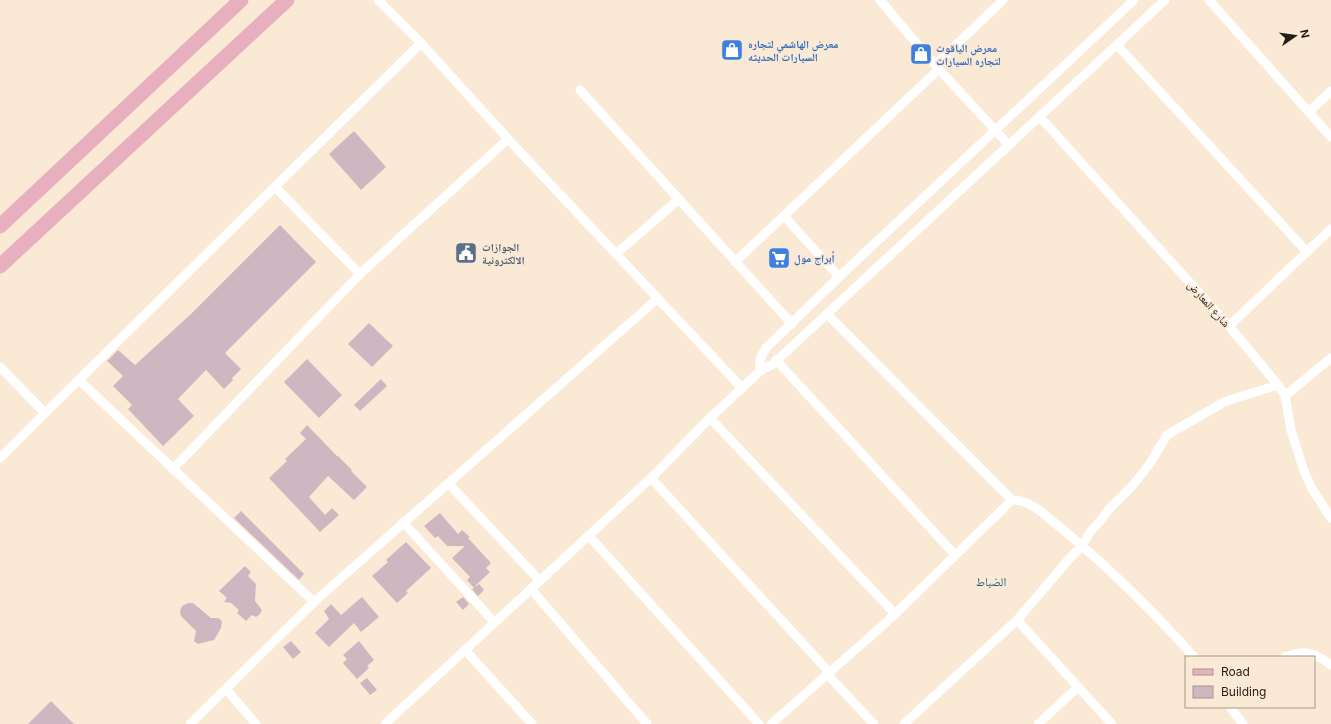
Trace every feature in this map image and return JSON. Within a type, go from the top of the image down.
[{"type":"main road","points":[[0,226],[241,0]]},
{"type":"main road","points":[[0,266],[287,0]]},
{"type":"street","points":[[378,0],[421,43],[508,139],[742,388]]},
{"type":"street","points":[[735,262],[937,67],[1003,0]]},
{"type":"street","points":[[760,371],[760,359],[763,353],[839,277],[1134,0]]},
{"type":"street","points":[[386,724],[651,478],[710,418],[760,371],[769,367],[827,314],[1166,0]]},
{"type":"street","points":[[1209,0],[1331,137]]},
{"type":"street","points":[[883,1],[937,67],[1009,145]]},
{"type":"street","points":[[0,458],[421,43]]},
{"type":"street","points":[[1117,45],[1307,252]]},
{"type":"street","points":[[580,90],[792,324]]},
{"type":"street","points":[[1309,112],[1331,91]]},
{"type":"street","name":"شارع المعارض","points":[[1040,117],[1229,326],[1278,385],[1285,396],[1291,430],[1304,471],[1312,489],[1329,512]]},
{"type":"street","points":[[173,469],[360,274],[508,139]]},
{"type":"street","points":[[275,187],[360,274]]},
{"type":"street","points":[[616,254],[679,199]]},
{"type":"street","points":[[784,216],[839,277]]},
{"type":"street","points":[[1229,326],[1331,229]]},
{"type":"street","points":[[190,724],[314,602],[657,298]]},
{"type":"street","points":[[827,314],[1012,500]]},
{"type":"street","points":[[1285,396],[1331,358]]},
{"type":"street","points":[[776,360],[955,555]]},
{"type":"street","points":[[0,366],[45,413]]},
{"type":"street","points":[[79,380],[314,602]]},
{"type":"street","points":[[904,724],[1017,620],[1082,546],[1090,532],[1114,503],[1132,486],[1149,465],[1167,435],[1226,401],[1278,385]]},
{"type":"street","points":[[710,418],[895,614]]},
{"type":"street","points":[[651,478],[874,724]]},
{"type":"street","points":[[448,483],[540,581]]},
{"type":"street","points":[[771,724],[895,614],[1012,500],[1020,500],[1029,505],[1047,517],[1082,546],[1167,627],[1193,656]]},
{"type":"street","points":[[403,522],[495,623]]},
{"type":"street","points":[[589,536],[759,724]]},
{"type":"street","points":[[531,589],[647,724]]},
{"type":"street","points":[[1017,620],[1112,724]]},
{"type":"street","points":[[465,650],[532,724]]},
{"type":"street","points":[[1288,656],[1303,652],[1311,653],[1319,655],[1331,665]]},
{"type":"street","points":[[1038,724],[1078,687]]},
{"type":"street","points":[[226,689],[256,724]]},
{"type":"street","points":[[1230,724],[1236,713]]},
{"type":"building","points":[[354,131],[386,167],[361,190],[329,154]]},
{"type":"building","points":[[280,225],[316,262],[225,353],[241,369],[224,389],[206,370],[178,399],[194,416],[163,446],[128,409],[132,405],[113,386],[123,376],[107,361],[118,350],[135,365],[190,315]]},
{"type":"building","points":[[369,323],[393,346],[372,367],[348,344]]},
{"type":"building","points":[[307,359],[342,395],[319,418],[284,382]]},
{"type":"building","points":[[381,379],[387,386],[360,411],[354,405]]},
{"type":"building","points":[[307,425],[367,487],[354,500],[328,476],[309,497],[325,515],[332,508],[339,515],[320,532],[269,478],[287,461],[285,459],[306,439],[300,433]]},
{"type":"building","points":[[241,511],[304,574],[299,580],[234,518]]},
{"type":"building","points":[[440,513],[458,534],[462,530],[470,537],[468,538],[491,563],[486,568],[490,572],[474,587],[479,584],[484,590],[478,596],[472,589],[474,588],[467,580],[470,577],[452,558],[465,546],[447,546],[438,536],[435,538],[424,526]]},
{"type":"building","points":[[406,542],[431,568],[406,591],[408,593],[397,603],[372,576],[388,562],[386,560]]},
{"type":"building","points":[[245,566],[251,572],[248,576],[256,584],[255,601],[262,610],[256,617],[252,615],[246,621],[237,613],[239,610],[231,603],[224,602],[227,598],[219,591]]},
{"type":"building","points":[[362,597],[379,617],[361,632],[354,623],[329,647],[315,633],[329,619],[324,611],[331,604],[341,615]]},
{"type":"building","points":[[463,597],[469,604],[463,610],[456,602]]},
{"type":"building","points":[[188,603],[193,603],[211,618],[218,618],[222,621],[221,628],[214,640],[198,644],[194,641],[196,631],[181,616],[180,611],[182,606]]},
{"type":"building","points":[[291,641],[301,652],[293,659],[283,647]]},
{"type":"building","points":[[359,641],[374,660],[367,666],[369,668],[357,679],[343,663],[347,659],[343,655]]},
{"type":"building","points":[[367,678],[377,690],[370,695],[360,683]]},
{"type":"building","points":[[51,701],[74,724],[28,724]]},
{"type":"place","name":"معرض الهاشمي لتجاره السيارات الحديثه","points":[[732,50]]},
{"type":"place","name":"معرض الياقوت لتجاره السيارات","points":[[921,54]]},
{"type":"place","name":"الجوازات الالكترونية","points":[[466,253]]},
{"type":"place","name":"أبراج مول","points":[[779,258]]},
{"type":"district","name":"الضباط","points":[[991,581]]}]
